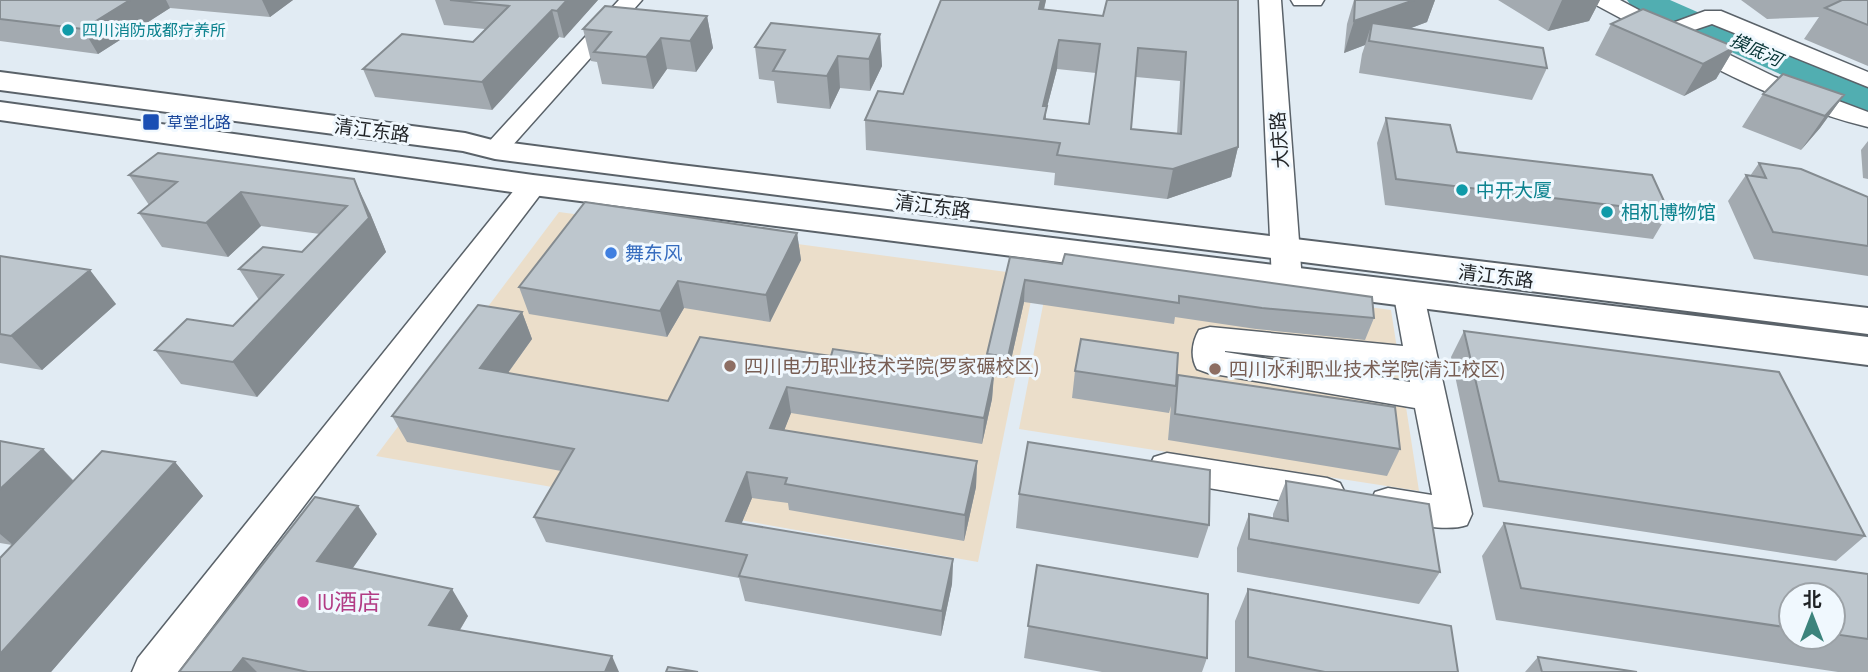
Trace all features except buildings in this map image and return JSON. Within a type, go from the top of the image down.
[{"type":"main road","name":"清江东路","points":[[0,81],[465,142],[495,150],[1287,266],[1409,296],[1868,351]]},
{"type":"main road","name":"清江东路","points":[[0,111],[533,186],[1287,266],[1868,321]]},
{"type":"street","points":[[495,150],[631,0]]},
{"type":"street","name":"大庆路","points":[[1270,0],[1287,266]]},
{"type":"street","points":[[1301,0],[1313,0]]},
{"type":"street","points":[[1604,0],[1672,30],[1816,104],[1868,120]]},
{"type":"street","points":[[1672,30],[1713,16],[1868,80]]},
{"type":"street","points":[[153,672],[533,186]]},
{"type":"street","points":[[1135,462],[1454,514],[1409,296]]},
{"type":"street","points":[[1423,360],[1210,338],[1208,361],[1431,398]]},
{"type":"shaded area","name":"四川电力职业技术学院(罗家碾校区)","points":[[559,212],[1036,276],[978,562],[376,456]]},
{"type":"shaded area","name":"四川水利职业技术学院(清江校区)","points":[[1051,264],[1391,310],[1419,491],[1019,429]]},
{"type":"waterway","name":"摸底河","points":[[1643,0],[1868,100]]},
{"type":"place","name":"四川消防成都疗养所","points":[[68,30]]},
{"type":"place","name":"草堂北路","points":[[151,122]]},
{"type":"place","name":"中开大厦","points":[[1462,190]]},
{"type":"place","name":"相机博物馆","points":[[1607,212]]},
{"type":"place","name":"舞东风","points":[[611,253]]},
{"type":"place","name":"四川电力职业技术学院(罗家碾校区)","points":[[730,366]]},
{"type":"place","name":"四川水利职业技术学院(清江校区)","points":[[1215,369]]},
{"type":"place","name":"IU酒店","points":[[303,602]]}]
